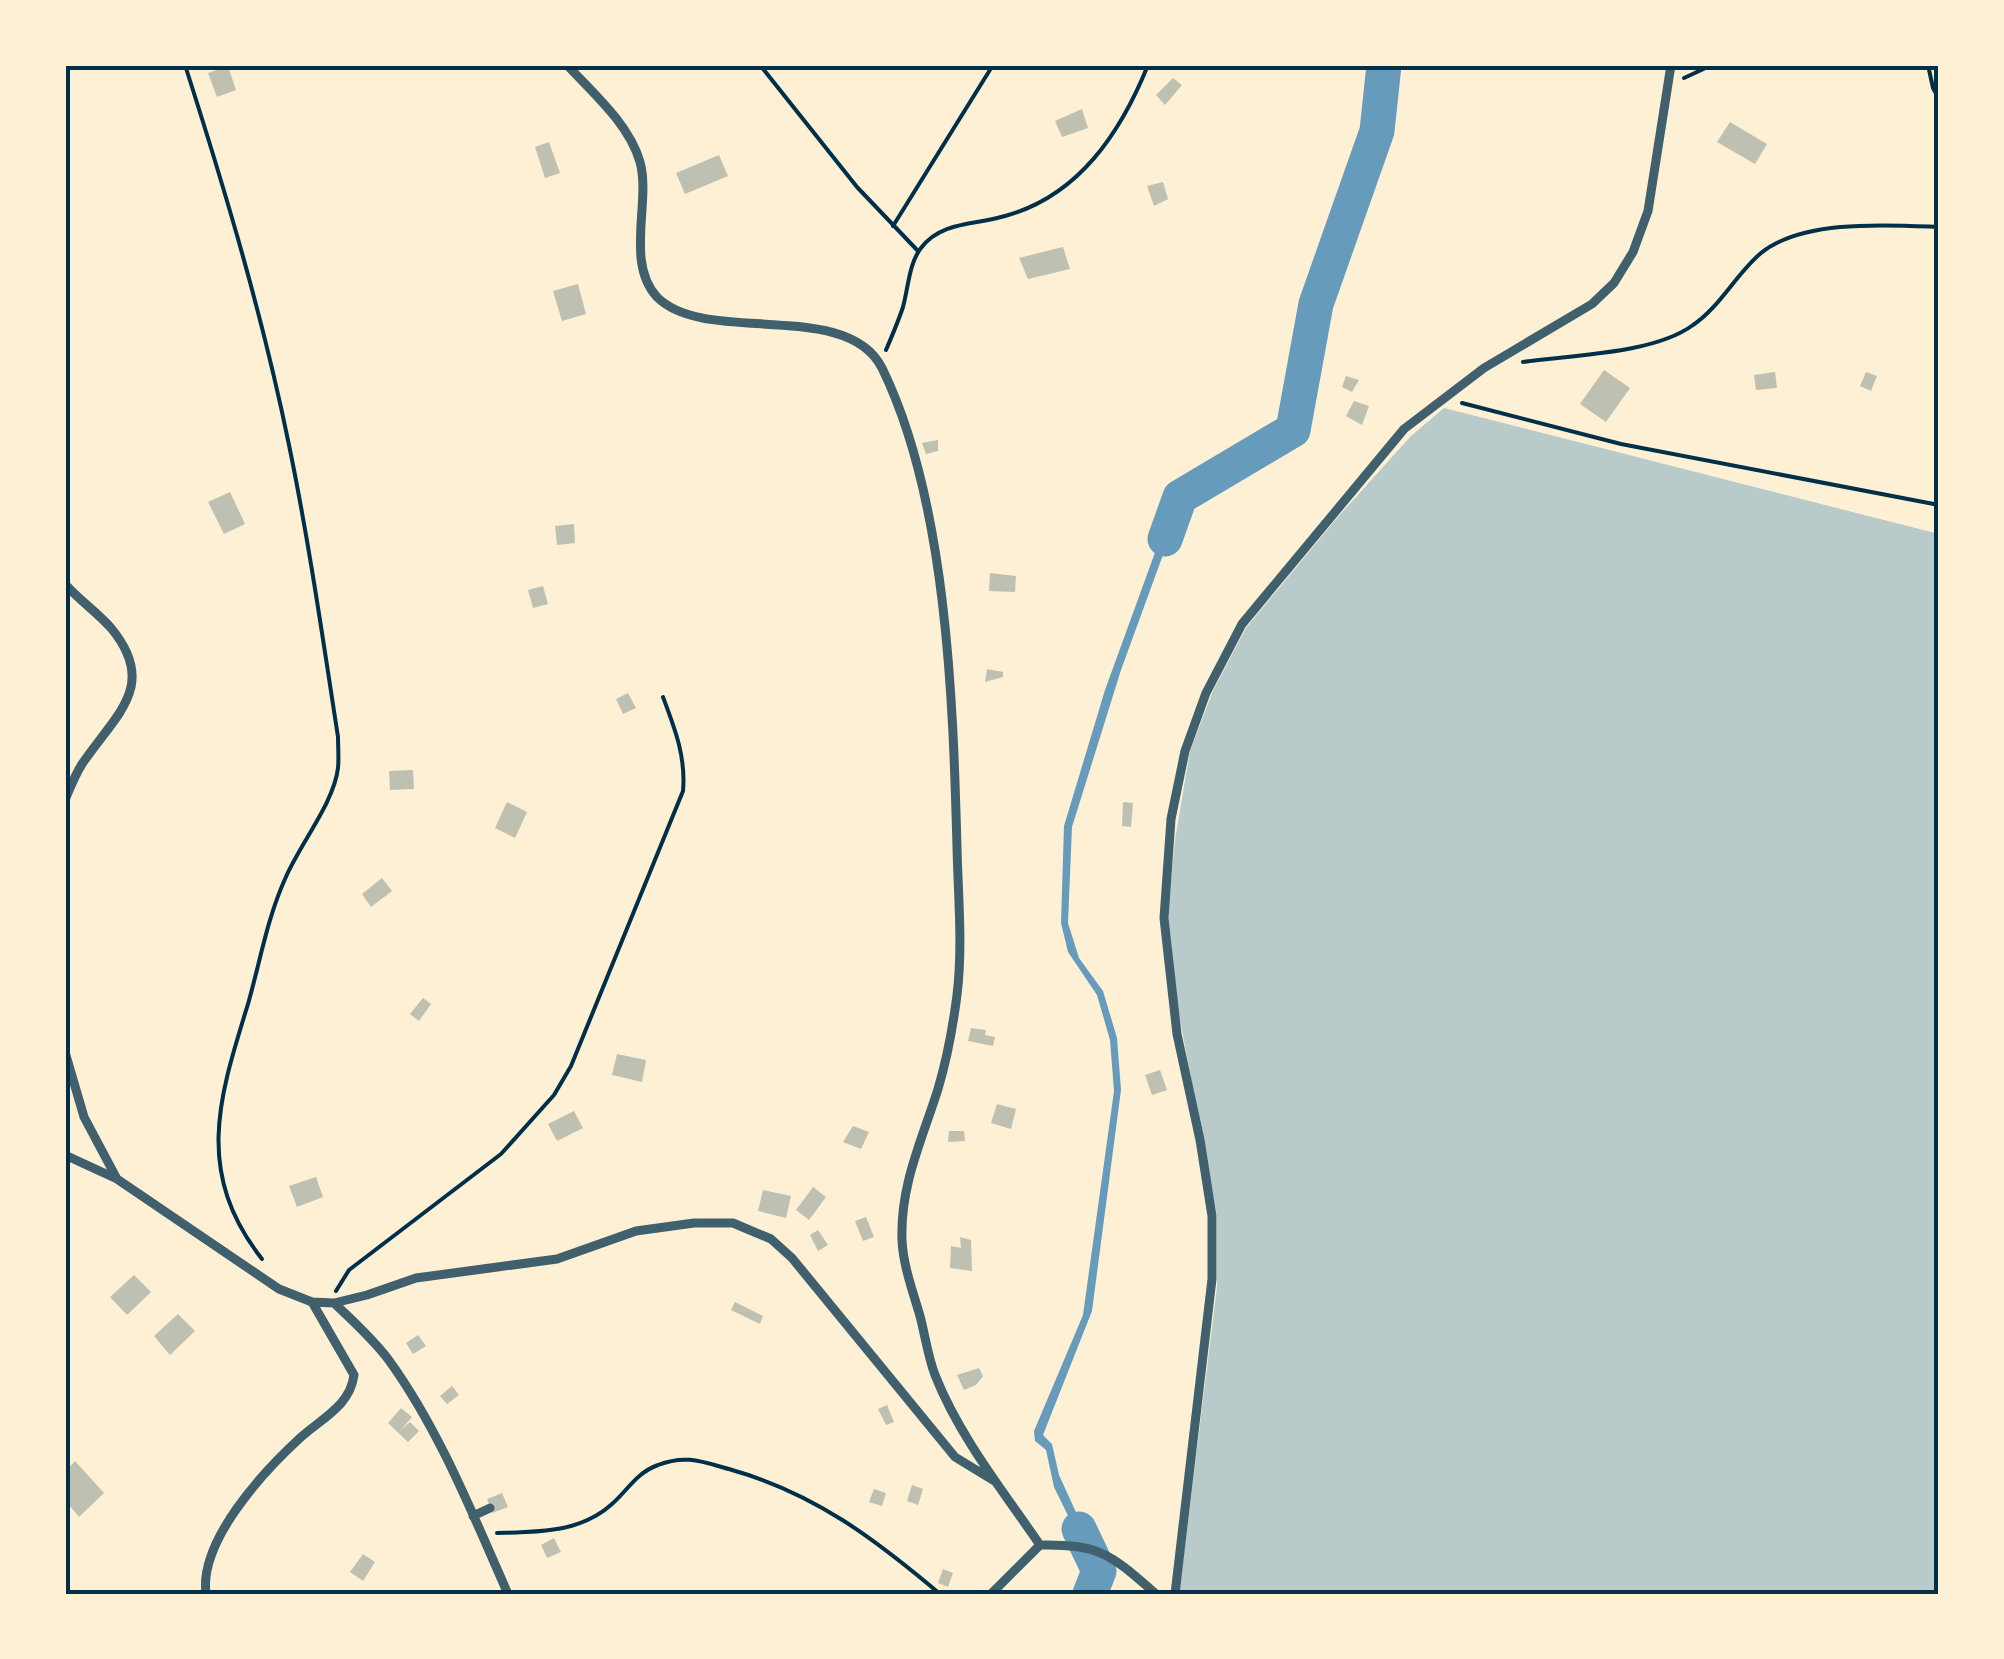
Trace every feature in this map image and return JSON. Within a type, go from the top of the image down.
[{"type":"street","points":[[567,65],[619,122],[640,159],[645,192],[640,223],[643,267],[656,296],[704,318],[762,322],[845,336],[864,346],[880,364],[914,459],[931,530],[946,632],[956,830],[958,991],[939,1086],[906,1180],[902,1242],[934,1373],[953,1414],[1040,1545]]},
{"type":"street","points":[[1175,1594],[1212,1279],[1212,1216],[1177,1034],[1164,918],[1171,820],[1184,751],[1206,693],[1242,624],[1404,430],[1484,368],[1592,304],[1614,283],[1633,252],[1648,211],[1671,65]]},
{"type":"street","points":[[65,584],[110,627],[132,659],[133,686],[122,711],[79,768],[65,800]]},
{"type":"street","points":[[65,1052],[84,1117],[117,1178]]},
{"type":"street","points":[[65,1155],[117,1178],[279,1289],[312,1302],[334,1303],[367,1296],[416,1278],[557,1259],[636,1230],[733,1223],[771,1238],[792,1258],[954,1457],[998,1484]]},
{"type":"street","points":[[206,1594],[204,1579],[211,1552],[234,1513],[298,1440],[350,1394],[354,1374],[312,1302]]},
{"type":"street","points":[[334,1303],[370,1337],[416,1403],[508,1594]]},
{"type":"street","points":[[476,1521],[490,1508]]},
{"type":"street","points":[[991,1594],[1040,1545],[1074,1544],[1095,1548],[1118,1561],[1156,1594]]},
{"type":"path","points":[[186,65],[224,184],[273,374],[301,506],[338,737],[338,770],[331,792],[283,882],[219,1102],[217,1138],[223,1181],[239,1226],[270,1268]]},
{"type":"path","points":[[760,65],[857,188],[918,251]]},
{"type":"path","points":[[893,226],[993,65]]},
{"type":"path","points":[[880,364],[903,307],[918,251],[933,236],[958,225],[1004,217],[1036,206],[1069,184],[1106,146],[1134,100],[1148,65]]},
{"type":"path","points":[[1668,85],[1712,65]]},
{"type":"path","points":[[1928,65],[1932,88],[1939,99]]},
{"type":"path","points":[[1520,363],[1627,348],[1667,338],[1693,326],[1763,252],[1791,236],[1845,228],[1939,228]]},
{"type":"path","points":[[1443,398],[1622,444],[1939,505]]},
{"type":"path","points":[[334,1303],[336,1286],[349,1270],[501,1154],[554,1096],[571,1066],[684,791],[680,740],[663,696]]},
{"type":"path","points":[[476,1521],[490,1533],[547,1532],[590,1522],[614,1503],[636,1476],[656,1465],[688,1458],[762,1478],[806,1496],[887,1549],[940,1594]]},
{"type":"shaded area","points":[[1444,408],[1939,534],[1939,1594],[1179,1594],[1217,1287],[1217,1216],[1178,1009],[1168,913],[1190,751],[1213,691],[1246,628],[1337,518],[1411,436]]},
{"type":"water","points":[[1177,492],[1183,500],[1121,670],[1072,827],[1068,923],[1079,958],[1103,991],[1117,1038],[1121,1090],[1092,1311],[1043,1435],[1052,1444],[1059,1475],[1106,1578],[1093,1567],[1054,1487],[1046,1450],[1035,1441],[1034,1431],[1083,1315],[1114,1091],[1110,1040],[1097,995],[1068,952],[1061,923],[1064,826],[1105,690]]},
{"type":"building","points":[[228,66],[236,90],[217,97],[208,73]]},
{"type":"building","points":[[1173,78],[1182,85],[1165,105],[1156,95]]},
{"type":"building","points":[[1082,109],[1088,128],[1062,137],[1055,121]]},
{"type":"building","points":[[1730,122],[1767,144],[1755,164],[1717,142]]},
{"type":"building","points":[[549,142],[560,173],[545,178],[535,147]]},
{"type":"building","points":[[719,155],[728,176],[685,194],[676,173]]},
{"type":"building","points":[[1163,182],[1168,199],[1154,206],[1147,186]]},
{"type":"building","points":[[1063,247],[1070,269],[1028,279],[1019,258]]},
{"type":"building","points":[[578,284],[586,314],[562,321],[553,291]]},
{"type":"building","points":[[1604,370],[1630,388],[1606,422],[1580,404]]},
{"type":"building","points":[[1775,372],[1777,388],[1756,390],[1754,375]]},
{"type":"building","points":[[1866,372],[1877,376],[1871,391],[1860,386]]},
{"type":"building","points":[[1346,376],[1359,380],[1352,392],[1342,387]]},
{"type":"building","points":[[1354,401],[1369,406],[1362,425],[1346,416]]},
{"type":"building","points":[[938,440],[938,451],[926,454],[922,443]]},
{"type":"building","points":[[230,492],[245,524],[224,534],[208,502]]},
{"type":"building","points":[[574,524],[575,543],[557,545],[555,526]]},
{"type":"building","points":[[990,573],[1016,576],[1015,592],[989,591]]},
{"type":"building","points":[[543,586],[548,604],[533,608],[528,590]]},
{"type":"building","points":[[987,669],[1003,672],[1003,677],[985,682]]},
{"type":"building","points":[[628,693],[636,708],[623,714],[616,699]]},
{"type":"building","points":[[413,770],[414,789],[390,790],[389,771]]},
{"type":"building","points":[[507,802],[527,812],[515,838],[495,828]]},
{"type":"building","points":[[1123,802],[1133,803],[1131,827],[1122,826]]},
{"type":"building","points":[[382,878],[392,891],[371,907],[362,894]]},
{"type":"building","points":[[423,998],[431,1004],[419,1021],[410,1014]]},
{"type":"building","points":[[971,1028],[986,1030],[985,1035],[995,1037],[993,1046],[968,1041]]},
{"type":"building","points":[[617,1054],[646,1060],[642,1082],[612,1075]]},
{"type":"building","points":[[1160,1070],[1167,1090],[1152,1095],[1145,1075]]},
{"type":"building","points":[[997,1104],[1016,1109],[1011,1129],[991,1123]]},
{"type":"building","points":[[574,1111],[583,1128],[557,1141],[548,1124]]},
{"type":"building","points":[[853,1126],[869,1132],[861,1149],[843,1142]]},
{"type":"building","points":[[949,1131],[964,1131],[965,1141],[948,1142]]},
{"type":"building","points":[[316,1177],[323,1197],[297,1207],[289,1186]]},
{"type":"building","points":[[813,1187],[826,1197],[809,1220],[796,1210]]},
{"type":"building","points":[[763,1190],[791,1196],[786,1218],[758,1211]]},
{"type":"building","points":[[866,1217],[874,1237],[863,1241],[855,1221]]},
{"type":"building","points":[[818,1230],[828,1245],[818,1251],[810,1235]]},
{"type":"building","points":[[960,1237],[971,1240],[972,1271],[950,1268],[951,1246],[961,1248]]},
{"type":"building","points":[[134,1275],[151,1292],[127,1315],[110,1297]]},
{"type":"building","points":[[735,1302],[763,1316],[760,1324],[731,1310]]},
{"type":"building","points":[[178,1314],[195,1331],[170,1355],[154,1336]]},
{"type":"building","points":[[418,1335],[426,1346],[413,1354],[406,1343]]},
{"type":"building","points":[[979,1368],[983,1376],[976,1385],[964,1390],[957,1375]]},
{"type":"building","points":[[452,1386],[459,1395],[447,1404],[440,1396]]},
{"type":"building","points":[[887,1405],[894,1422],[886,1425],[878,1409]]},
{"type":"building","points":[[401,1408],[412,1417],[401,1430],[410,1422],[419,1431],[408,1442],[388,1423]]},
{"type":"building","points":[[75,1461],[104,1493],[79,1517],[65,1500],[65,1472]]},
{"type":"building","points":[[912,1485],[923,1489],[918,1505],[907,1501]]},
{"type":"building","points":[[874,1489],[886,1493],[882,1506],[869,1502]]},
{"type":"building","points":[[502,1493],[508,1507],[492,1513],[487,1499]]},
{"type":"building","points":[[554,1538],[561,1552],[547,1558],[541,1545]]},
{"type":"building","points":[[363,1554],[375,1562],[363,1581],[350,1572]]},
{"type":"building","points":[[943,1569],[953,1573],[948,1587],[938,1583]]},
{"type":"waterway","points":[[1165,539],[1180,497],[1293,430],[1316,304],[1377,131],[1384,65]]},
{"type":"waterway","points":[[1079,1529],[1099,1571],[1090,1594]]}]
